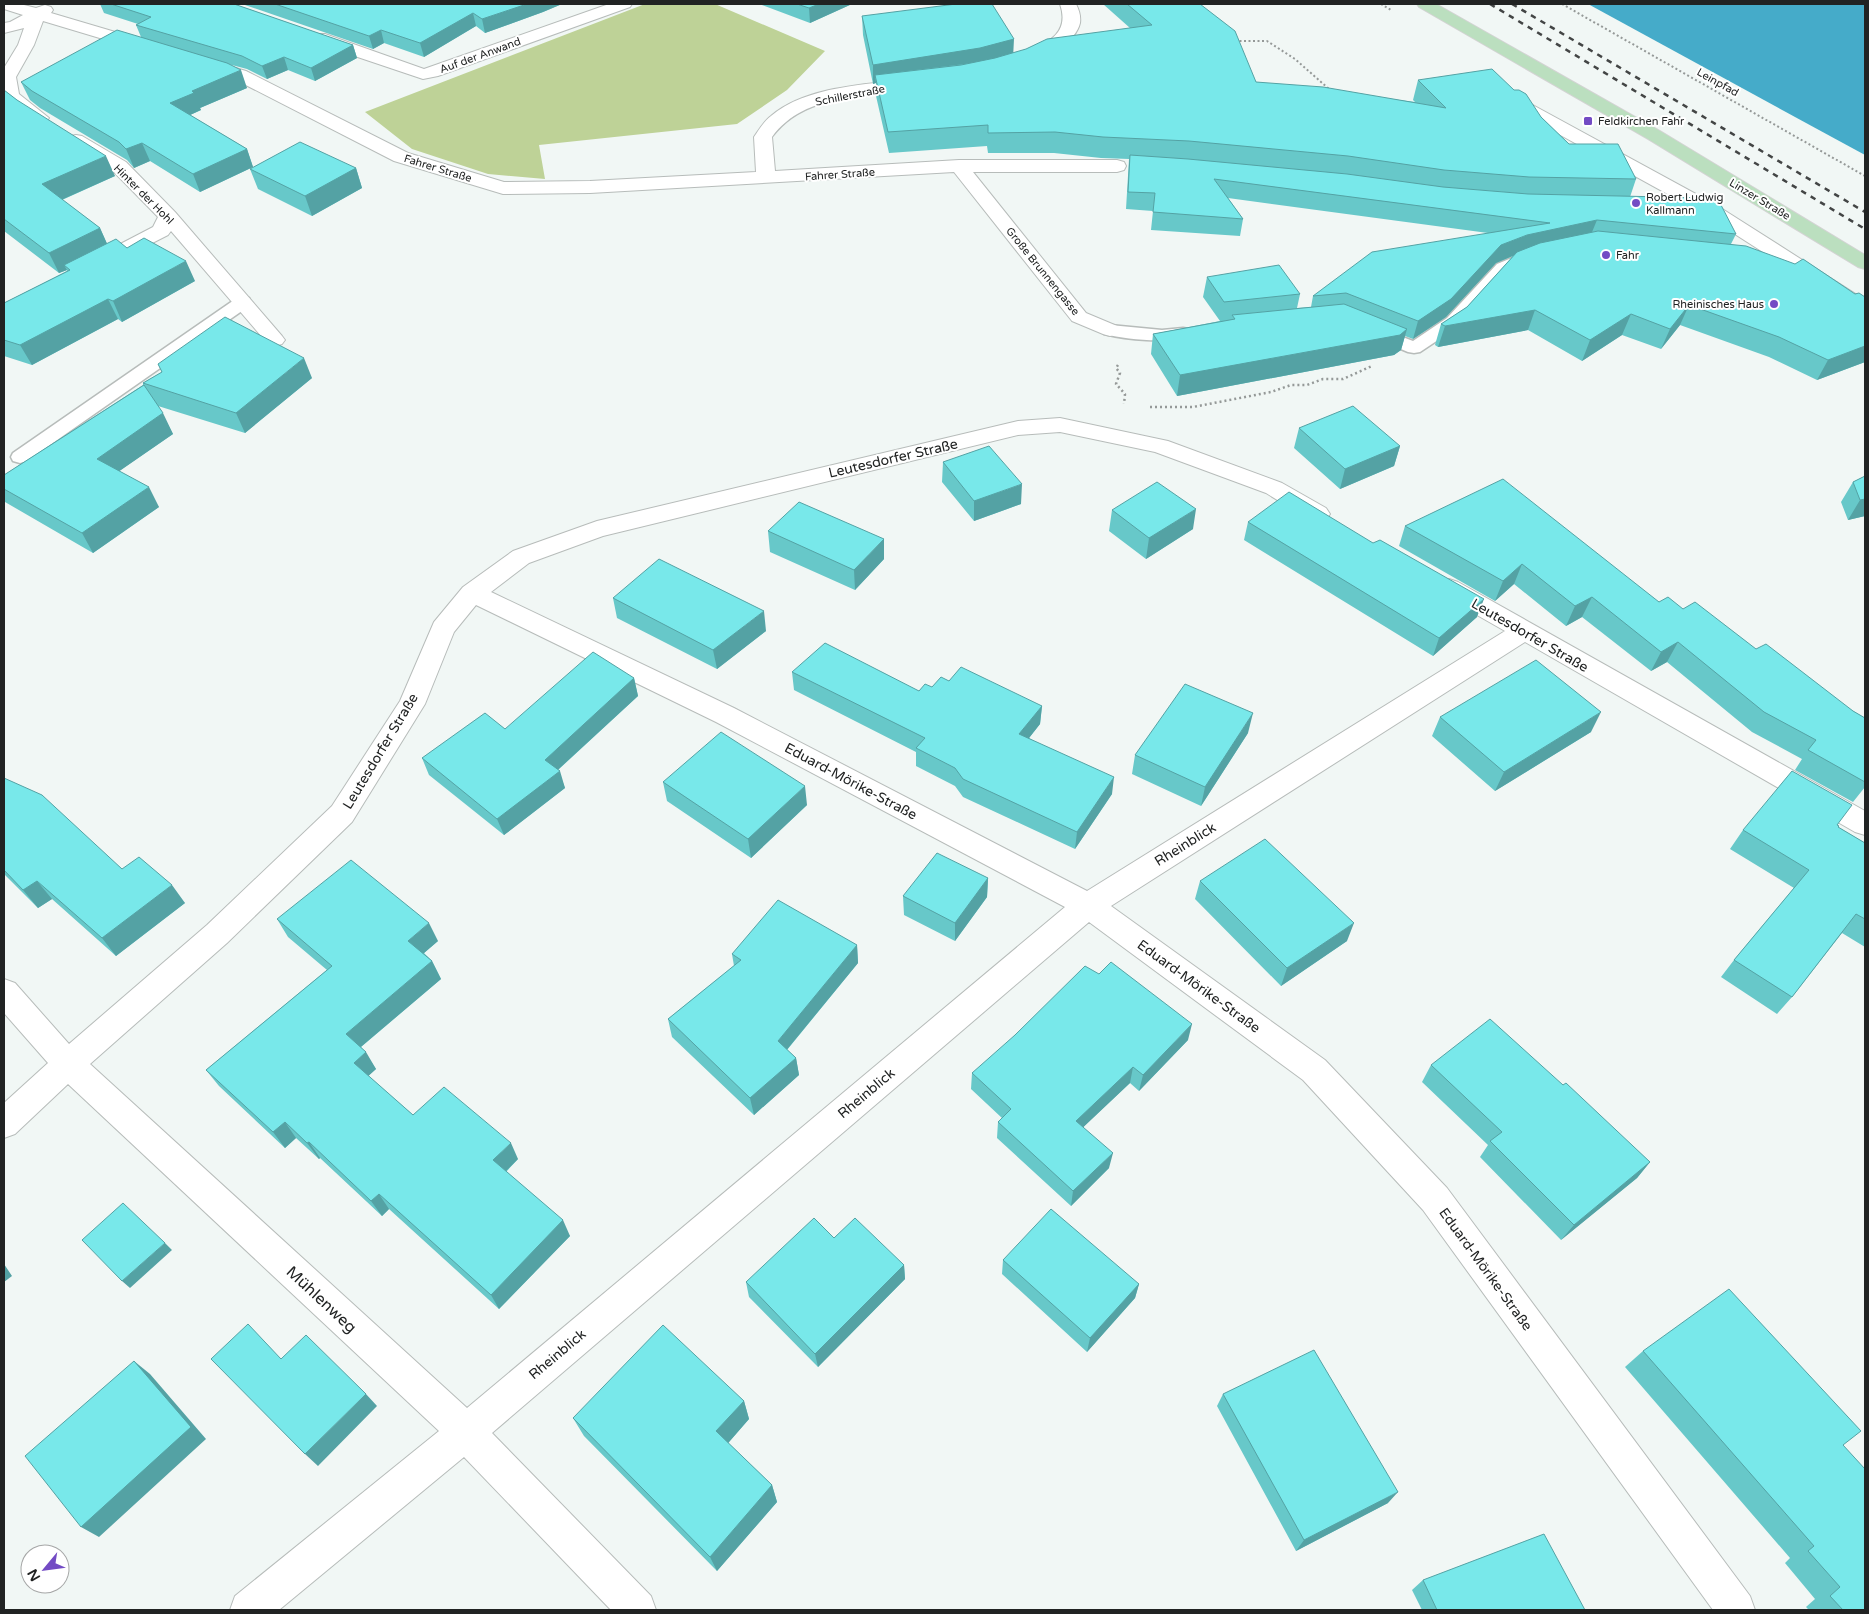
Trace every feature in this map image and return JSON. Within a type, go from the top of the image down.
[{"type":"main road","name":"Linzer Straße","points":[[1426,4],[1654,135],[1865,263]]},
{"type":"street","points":[[4,4],[157,50]]},
{"type":"street","points":[[4,28],[14,27],[55,4]]},
{"type":"street","name":"Auf der Anwand","points":[[304,32],[423,74],[624,4]]},
{"type":"street","points":[[1014,64],[1053,46],[1070,31],[1073,12],[1068,4]]},
{"type":"street","name":"Hinter der Hohl","points":[[38,14],[26,45],[7,77],[11,96],[33,114],[119,166],[168,216],[275,340]]},
{"type":"street","name":"Fahrer Straße","points":[[194,61],[240,75],[401,157],[503,188],[590,187],[960,166],[1117,166]]},
{"type":"street","name":"Schillerstraße","points":[[766,178],[762,136],[779,118],[801,105],[828,97],[932,81]]},
{"type":"street","points":[[1512,102],[1708,209],[1865,309]]},
{"type":"street","name":"Große Brunnengasse","points":[[960,166],[1079,317],[1116,331]]},
{"type":"street","points":[[91,267],[161,231],[168,216]]},
{"type":"street","name":"Leutesdorfer Straße","points":[[4,1124],[68,1064],[217,934],[342,814],[412,704],[442,628],[472,593],[521,557],[597,528],[1018,428],[1060,425],[1160,446],[1274,488],[1334,523]]},
{"type":"street","name":"Leutesdorfer Straße","points":[[1429,577],[1865,824]]},
{"type":"street","name":"Eduard-Mörike-Straße","points":[[472,593],[725,715],[1088,905],[1314,1070],[1435,1199],[1736,1610]]},
{"type":"street","name":"Rheinblick","points":[[249,1610],[466,1432],[1088,905],[1524,631]]},
{"type":"street","name":"Mühlenweg","points":[[4,992],[68,1064],[466,1432],[637,1610]]},
{"type":"lane","name":"Fahrer Straße","points":[[1117,166],[1137,167]]},
{"type":"lane","points":[[1680,208],[1708,209]]},
{"type":"lane","points":[[1359,325],[1414,348],[1453,322],[1504,267],[1528,257],[1545,253]]},
{"type":"lane","points":[[1758,261],[1798,265]]},
{"type":"lane","points":[[20,457],[243,302]]},
{"type":"lane","name":"Große Brunnengasse","points":[[1116,331],[1162,335],[1199,331]]},
{"type":"path","points":[[1383,5],[1389,4]]},
{"type":"path","name":"Leinpfad","points":[[1562,4],[1865,176]]},
{"type":"path","points":[[1234,41],[1267,41],[1295,59],[1318,81],[1334,92]]},
{"type":"path","points":[[1116,331],[1126,351],[1116,368],[1120,373],[1116,384],[1125,394],[1124,407]]},
{"type":"path","points":[[1144,407],[1194,407],[1271,392],[1291,385],[1307,385],[1323,379],[1343,379],[1352,374]]},
{"type":"green space","points":[[645,4],[715,4],[825,51],[787,90],[737,124],[539,145],[545,179],[488,174],[412,149],[365,112]]},
{"type":"water","points":[[1588,4],[1865,4],[1865,155],[1830,136]]},
{"type":"building","points":[[111,4],[234,4],[353,45],[311,68],[284,57],[262,66],[242,56],[136,25],[151,17]]},
{"type":"building","points":[[275,4],[527,4],[482,19],[473,13],[420,43],[381,30],[369,36]]},
{"type":"building","points":[[797,4],[819,4],[809,8]]},
{"type":"building","points":[[956,4],[992,4],[1014,39],[980,48],[873,65],[862,16]]},
{"type":"building","points":[[1127,4],[1200,4],[1235,31],[1256,82],[1323,87],[1446,108],[1418,80],[1492,69],[1514,90],[1519,90],[1526,94],[1541,117],[1569,144],[1618,144],[1636,179],[1529,177],[1444,170],[1348,156],[1189,141],[1103,137],[1055,132],[988,133],[988,125],[888,132],[875,75],[961,65],[1026,49],[1047,39],[1152,25]]},
{"type":"building","points":[[117,30],[227,63],[241,70],[192,91],[194,93],[170,103],[247,149],[193,174],[142,143],[126,149],[119,142],[32,91],[21,82]]},
{"type":"building","points":[[4,90],[106,156],[42,184],[100,228],[49,253],[4,219]]},
{"type":"building","points":[[300,142],[356,168],[305,196],[250,169]]},
{"type":"building","points":[[1130,155],[1347,174],[1443,187],[1528,194],[1710,198],[1721,205],[1736,234],[1597,220],[1527,235],[1501,245],[1451,299],[1418,321],[1346,293],[1313,296],[1372,252],[1550,223],[1214,179],[1243,219],[1153,212],[1155,193],[1128,192]]},
{"type":"building","points":[[1598,231],[1746,246],[1795,264],[1803,259],[1855,294],[1859,293],[1865,297],[1865,346],[1828,360],[1779,337],[1689,305],[1670,329],[1631,314],[1590,340],[1535,310],[1445,326],[1441,324],[1467,307],[1517,252],[1540,243]]},
{"type":"building","points":[[144,238],[186,261],[113,301],[108,299],[20,345],[4,340],[4,303],[70,270],[64,265],[116,239],[127,248]]},
{"type":"building","points":[[1279,265],[1300,294],[1224,302],[1207,277]]},
{"type":"building","points":[[1344,304],[1407,329],[1400,335],[1180,375],[1153,334],[1235,319],[1232,315]]},
{"type":"building","points":[[225,317],[304,358],[236,413],[143,383],[162,372],[158,364]]},
{"type":"building","points":[[144,385],[163,413],[97,459],[149,487],[82,533],[4,489],[4,475]]},
{"type":"building","points":[[1353,406],[1400,446],[1345,469],[1299,428]]},
{"type":"building","points":[[989,446],[1022,484],[974,501],[943,462]]},
{"type":"building","points":[[1865,476],[1865,499],[1860,500],[1853,482]]},
{"type":"building","points":[[1503,479],[1659,602],[1668,597],[1683,609],[1695,602],[1756,649],[1766,644],[1853,711],[1865,718],[1865,782],[1808,750],[1816,740],[1764,712],[1678,642],[1661,652],[1592,597],[1575,606],[1522,564],[1503,581],[1405,526]]},
{"type":"building","points":[[1157,482],[1196,509],[1149,538],[1112,510]]},
{"type":"building","points":[[1289,492],[1373,543],[1380,540],[1484,599],[1439,638],[1248,522]]},
{"type":"building","points":[[799,502],[884,539],[854,570],[768,531]]},
{"type":"building","points":[[659,559],[764,611],[713,650],[613,598]]},
{"type":"building","points":[[825,643],[919,691],[925,684],[932,687],[941,677],[949,681],[961,667],[1042,706],[1019,734],[1114,777],[1077,832],[963,779],[955,768],[916,748],[925,738],[792,672]]},
{"type":"building","points":[[593,652],[634,678],[545,760],[560,771],[497,819],[422,758],[485,713],[505,729]]},
{"type":"building","points":[[1536,660],[1601,712],[1504,772],[1440,717]]},
{"type":"building","points":[[1185,684],[1253,713],[1205,787],[1135,755]]},
{"type":"building","points":[[721,732],[805,786],[748,839],[663,782]]},
{"type":"building","points":[[1792,771],[1852,805],[1837,825],[1865,843],[1865,919],[1856,914],[1792,997],[1734,960],[1809,870],[1743,830]]},
{"type":"building","points":[[4,778],[42,795],[122,869],[139,857],[172,885],[102,938],[37,881],[23,890],[4,870]]},
{"type":"building","points":[[1265,839],[1354,923],[1287,968],[1200,881]]},
{"type":"building","points":[[937,853],[988,878],[955,923],[903,896]]},
{"type":"building","points":[[351,860],[429,923],[408,941],[432,961],[346,1034],[366,1052],[354,1063],[413,1115],[444,1087],[511,1143],[493,1160],[563,1220],[491,1295],[379,1194],[371,1201],[309,1142],[307,1143],[285,1122],[273,1132],[206,1070],[332,966],[277,919]]},
{"type":"building","points":[[778,900],[857,945],[778,1041],[796,1058],[750,1098],[668,1019],[741,960],[732,954]]},
{"type":"building","points":[[1111,962],[1192,1024],[1143,1075],[1133,1067],[1076,1121],[1113,1153],[1073,1191],[998,1122],[1011,1109],[972,1073],[1015,1035],[1085,966],[1099,974]]},
{"type":"building","points":[[1490,1019],[1563,1085],[1566,1083],[1650,1162],[1574,1225],[1490,1141],[1502,1132],[1431,1065]]},
{"type":"building","points":[[123,1203],[165,1243],[122,1281],[82,1240]]},
{"type":"building","points":[[1051,1209],[1139,1284],[1090,1338],[1003,1260]]},
{"type":"building","points":[[814,1218],[834,1238],[855,1218],[904,1265],[815,1354],[746,1282]]},
{"type":"building","points":[[1729,1289],[1861,1431],[1843,1445],[1865,1469],[1865,1610],[1843,1610],[1830,1596],[1840,1587],[1808,1551],[1814,1546],[1643,1351]]},
{"type":"building","points":[[248,1324],[281,1359],[306,1335],[366,1394],[305,1454],[211,1359]]},
{"type":"building","points":[[663,1325],[744,1401],[716,1431],[772,1485],[710,1557],[573,1418]]},
{"type":"building","points":[[1314,1350],[1398,1492],[1304,1540],[1223,1394]]},
{"type":"building","points":[[134,1361],[191,1427],[81,1527],[25,1456]]},
{"type":"building","points":[[1544,1534],[1585,1610],[1437,1610],[1423,1580]]},
{"type":"railway","points":[[1490,4],[1865,229]]},
{"type":"railway","points":[[1512,4],[1865,212]]},
{"type":"place","name":"Feldkirchen Fahr","points":[[1588,121]]},
{"type":"place","name":"Robert Ludwig Kallmann","points":[[1636,203]]},
{"type":"place","name":"Fahr","points":[[1606,255]]},
{"type":"place","name":"Rheinisches Haus","points":[[1774,304]]}]
